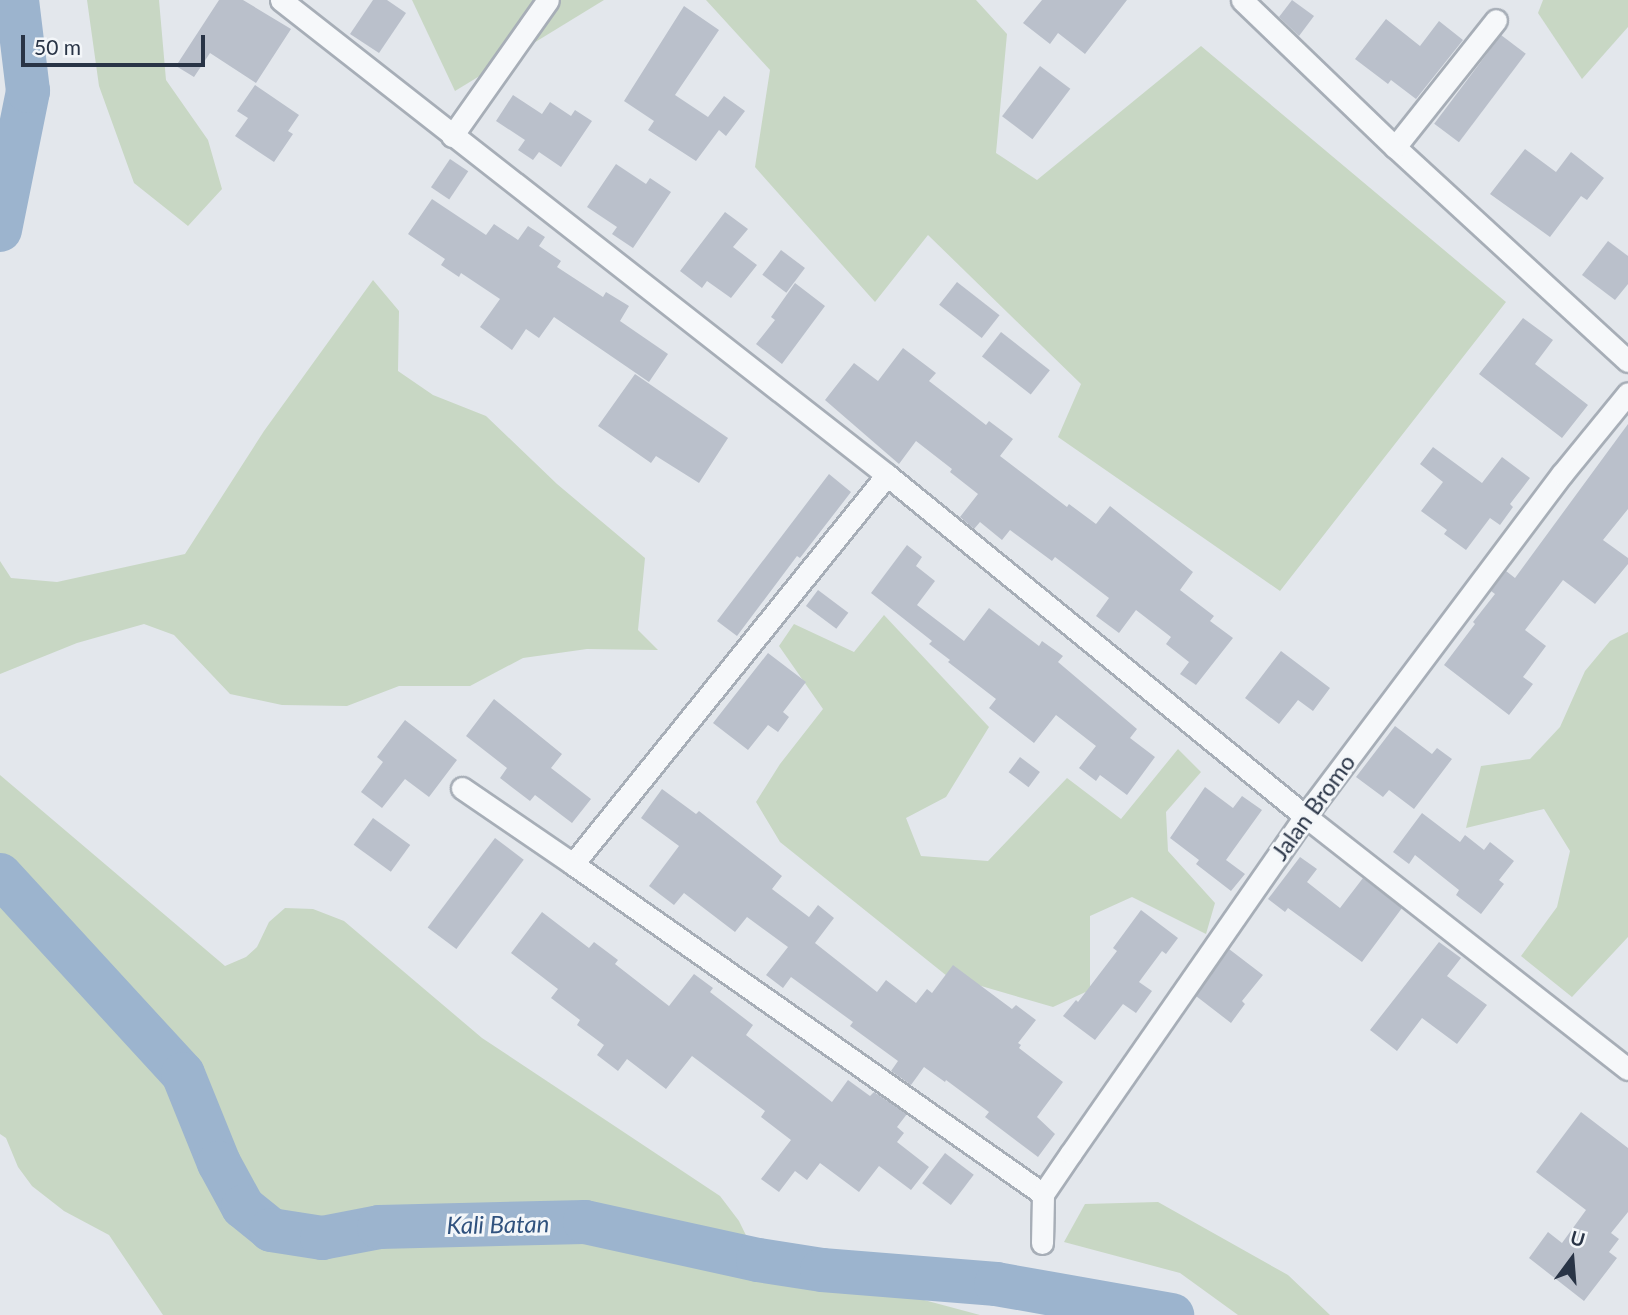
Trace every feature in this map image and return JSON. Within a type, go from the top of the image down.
[{"type":"street","points":[[282,0],[887,475],[1305,816],[1628,1069]]},
{"type":"street","points":[[452,136],[548,0]]},
{"type":"street","points":[[1242,0],[1395,147],[1628,361]]},
{"type":"street","points":[[1395,147],[1496,20]]},
{"type":"street","name":"Jalan Bromo","points":[[1043,1194],[1305,816],[1562,474],[1628,393]]},
{"type":"street","points":[[573,864],[887,475]]},
{"type":"street","points":[[462,788],[1043,1194],[1042,1242]]},
{"type":"green space","points":[[87,0],[159,0],[166,80],[208,140],[222,189],[188,226],[134,183],[99,86]]},
{"type":"green space","points":[[412,0],[604,0],[455,91]]},
{"type":"green space","points":[[706,0],[976,0],[1007,34],[996,153],[1037,180],[1201,46],[1506,302],[1280,591],[1058,437],[1081,384],[928,235],[875,302],[755,167],[770,70]]},
{"type":"green space","points":[[1543,0],[1628,0],[1628,27],[1582,79],[1538,13]]},
{"type":"green space","points":[[373,280],[399,311],[398,371],[433,395],[486,416],[557,484],[645,558],[638,630],[658,650],[587,649],[523,658],[470,686],[399,686],[347,706],[282,705],[230,694],[174,635],[144,624],[77,643],[0,674],[0,561],[11,578],[57,582],[185,554],[264,431]]},
{"type":"green space","points":[[884,615],[989,727],[946,797],[906,818],[921,856],[988,861],[1067,778],[1121,819],[1178,749],[1201,772],[1166,812],[1168,851],[1215,903],[1206,934],[1132,897],[1090,916],[1090,990],[1053,1007],[947,976],[780,842],[756,802],[780,764],[823,709],[779,646],[794,624],[854,652]]},
{"type":"green space","points":[[1628,632],[1628,937],[1572,997],[1521,956],[1557,907],[1570,851],[1544,809],[1466,828],[1481,766],[1530,759],[1560,727],[1585,671],[1610,641]]},
{"type":"green space","points":[[0,775],[225,966],[246,957],[257,947],[269,922],[285,908],[313,909],[344,921],[482,1038],[720,1196],[739,1221],[758,1260],[822,1270],[902,1277],[924,1300],[980,1315],[163,1315],[109,1235],[64,1211],[32,1186],[18,1167],[6,1138],[0,1134]]},
{"type":"green space","points":[[1158,1202],[1288,1275],[1330,1315],[1238,1315],[1180,1273],[1064,1242],[1085,1204]]},
{"type":"building","points":[[219,0],[243,0],[291,29],[256,83],[210,53],[194,77],[176,66]]},
{"type":"building","points":[[373,0],[387,0],[406,13],[379,53],[350,34]]},
{"type":"building","points":[[1042,0],[1127,0],[1085,54],[1058,33],[1050,44],[1023,23]]},
{"type":"building","points":[[1292,0],[1314,16],[1299,36],[1279,17]]},
{"type":"building","points":[[684,6],[719,30],[675,95],[708,117],[724,96],[745,111],[726,136],[719,130],[696,161],[648,130],[654,121],[624,101]]},
{"type":"building","points":[[1386,19],[1420,46],[1439,21],[1463,40],[1416,99],[1391,80],[1388,84],[1355,59]]},
{"type":"building","points":[[1501,35],[1526,54],[1459,142],[1434,124]]},
{"type":"building","points":[[1040,66],[1070,89],[1032,139],[1002,116]]},
{"type":"building","points":[[255,85],[299,115],[288,131],[293,134],[274,162],[235,136],[248,118],[237,111]]},
{"type":"building","points":[[513,95],[542,114],[550,102],[571,116],[575,110],[592,121],[561,167],[539,152],[533,160],[518,150],[525,140],[496,121]]},
{"type":"building","points":[[1525,149],[1556,172],[1571,152],[1604,178],[1587,200],[1581,196],[1550,237],[1490,194]]},
{"type":"building","points":[[450,159],[468,171],[449,199],[431,187]]},
{"type":"building","points":[[616,164],[646,184],[650,178],[671,192],[633,248],[612,234],[617,227],[587,207]]},
{"type":"building","points":[[432,199],[486,235],[494,224],[518,240],[528,226],[545,237],[539,246],[561,261],[557,267],[603,297],[606,292],[629,306],[620,321],[668,354],[649,382],[554,317],[539,338],[526,329],[512,350],[480,327],[500,299],[461,273],[459,277],[441,265],[445,259],[408,234]]},
{"type":"building","points":[[725,212],[748,229],[733,247],[757,265],[731,298],[707,281],[702,288],[680,271]]},
{"type":"building","points":[[1608,241],[1628,256],[1628,284],[1615,300],[1582,275]]},
{"type":"building","points":[[781,250],[805,268],[786,293],[762,275]]},
{"type":"building","points":[[957,282],[1000,315],[982,338],[939,305]]},
{"type":"building","points":[[795,283],[825,306],[782,364],[756,344],[775,320],[771,317]]},
{"type":"building","points":[[1523,318],[1553,340],[1535,364],[1588,405],[1562,438],[1479,374]]},
{"type":"building","points":[[1001,332],[1050,370],[1031,395],[982,356]]},
{"type":"building","points":[[903,348],[936,373],[929,381],[986,425],[989,421],[1013,439],[1000,456],[1067,507],[1069,504],[1096,524],[1110,506],[1193,572],[1180,590],[1214,616],[1210,621],[1233,638],[1196,685],[1180,674],[1189,662],[1166,644],[1171,637],[1136,610],[1119,633],[1096,616],[1109,598],[1055,557],[1052,561],[1010,530],[1002,540],[980,522],[974,529],[960,517],[978,494],[950,472],[952,469],[916,441],[899,464],[825,400],[854,363],[878,381]]},
{"type":"building","points":[[635,374],[728,438],[699,483],[656,456],[651,463],[598,426]]},
{"type":"building","points":[[1628,424],[1628,509],[1603,540],[1628,558],[1628,564],[1595,604],[1563,580],[1525,630],[1546,646],[1523,677],[1533,684],[1509,715],[1444,665],[1495,594],[1491,591],[1506,571],[1515,578]]},
{"type":"building","points":[[1433,447],[1482,483],[1502,457],[1530,478],[1510,504],[1513,507],[1500,525],[1490,518],[1466,550],[1444,534],[1447,530],[1421,511],[1443,482],[1420,464]]},
{"type":"building","points":[[829,474],[851,492],[800,558],[797,556],[737,636],[717,621]]},
{"type":"building","points":[[907,545],[922,557],[916,566],[935,581],[917,605],[964,641],[989,608],[1039,646],[1042,641],[1063,656],[1058,662],[1137,729],[1130,738],[1155,757],[1127,795],[1100,775],[1096,781],[1079,768],[1096,746],[1056,715],[1034,743],[989,708],[996,699],[948,662],[950,660],[929,644],[932,641],[871,593]]},
{"type":"building","points":[[818,590],[848,613],[836,629],[806,606]]},
{"type":"building","points":[[1281,651],[1330,688],[1313,711],[1298,700],[1279,724],[1245,698]]},
{"type":"building","points":[[768,653],[806,682],[783,712],[789,717],[778,732],[768,725],[748,750],[713,723]]},
{"type":"building","points":[[494,699],[562,754],[551,768],[591,799],[572,823],[535,795],[530,801],[500,778],[507,768],[466,736]]},
{"type":"building","points":[[405,720],[457,760],[429,797],[405,779],[382,808],[361,792],[383,762],[377,757]]},
{"type":"building","points":[[1395,726],[1432,754],[1437,748],[1452,759],[1414,809],[1389,790],[1383,797],[1356,777]]},
{"type":"building","points":[[1020,757],[1040,772],[1029,787],[1009,772]]},
{"type":"building","points":[[1205,787],[1233,808],[1242,796],[1262,810],[1226,860],[1245,874],[1231,891],[1196,864],[1199,860],[1170,838]]},
{"type":"building","points":[[662,789],[696,814],[699,811],[782,876],[772,889],[809,917],[818,905],[834,918],[815,943],[877,992],[886,980],[916,1003],[927,989],[932,993],[953,965],[1012,1009],[1016,1005],[1036,1020],[1018,1043],[1021,1045],[1019,1048],[1063,1082],[1037,1117],[1055,1134],[1038,1157],[985,1117],[989,1112],[946,1080],[945,1082],[924,1067],[911,1085],[891,1071],[898,1061],[850,1026],[853,1022],[791,977],[783,988],[766,975],[788,947],[747,917],[735,932],[684,893],[674,905],[649,886],[679,846],[641,818]]},
{"type":"building","points":[[1422,813],[1460,842],[1465,835],[1484,850],[1490,842],[1514,861],[1499,880],[1504,884],[1481,914],[1456,895],[1459,890],[1415,855],[1409,864],[1393,852]]},
{"type":"building","points":[[373,818],[410,845],[391,872],[354,845]]},
{"type":"building","points":[[495,838],[524,860],[456,949],[428,927]]},
{"type":"building","points":[[1300,857],[1317,869],[1307,882],[1340,908],[1363,878],[1402,908],[1362,962],[1288,908],[1285,912],[1268,899]]},
{"type":"building","points":[[1141,910],[1178,938],[1166,954],[1162,951],[1139,982],[1152,991],[1136,1013],[1123,1004],[1095,1040],[1063,1016],[1076,1000],[1078,1002],[1117,951],[1113,948]]},
{"type":"building","points":[[542,912],[589,948],[594,942],[618,960],[615,964],[669,1006],[694,974],[713,988],[710,992],[753,1025],[746,1035],[832,1102],[848,1080],[870,1096],[874,1092],[907,1114],[897,1127],[904,1133],[897,1142],[929,1167],[911,1190],[879,1166],[859,1192],[820,1163],[807,1180],[795,1171],[779,1192],[761,1179],[791,1140],[761,1117],[765,1111],[692,1056],[666,1089],[627,1059],[618,1071],[597,1055],[604,1045],[577,1025],[580,1020],[551,998],[558,989],[511,953]]},
{"type":"building","points":[[1439,942],[1461,958],[1447,976],[1487,1005],[1457,1044],[1422,1018],[1397,1051],[1370,1030]]},
{"type":"building","points":[[1229,949],[1263,975],[1242,1001],[1245,1004],[1231,1023],[1196,996]]},
{"type":"building","points":[[1581,1112],[1628,1148],[1628,1212],[1611,1233],[1619,1239],[1609,1252],[1617,1258],[1584,1301],[1529,1258],[1548,1232],[1562,1243],[1586,1210],[1536,1172]]},
{"type":"building","points":[[945,1153],[974,1175],[951,1205],[922,1183]]},
{"type":"waterway","name":"Kali Batan","points":[[0,230],[28,91],[17,0]]},
{"type":"waterway","name":"Kali Batan","points":[[0,875],[183,1074],[219,1163],[243,1207],[271,1230],[322,1238],[379,1227],[585,1222],[758,1260],[822,1270],[996,1284],[1172,1315]]}]
